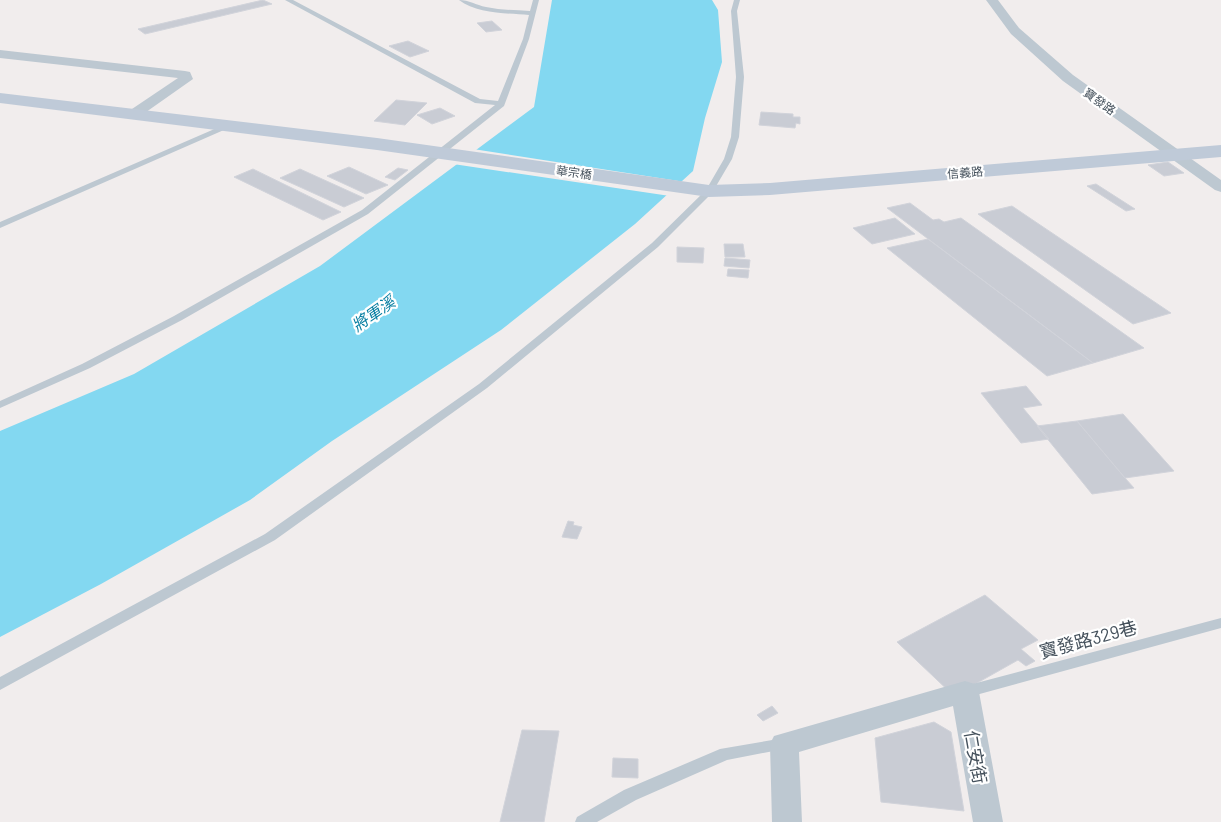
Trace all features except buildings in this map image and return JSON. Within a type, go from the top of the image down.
[{"type":"street","name":"寶發路","points":[[992,0],[1015,31],[1068,78],[1183,153],[1221,173]]},
{"type":"street","name":"寶發路","points":[[1008,0],[1025,26],[1080,76],[1183,153],[1221,187]]},
{"type":"street","points":[[0,54],[185,75],[186,79],[134,114]]},
{"type":"street","name":"華宗橋","points":[[0,98],[439,152],[709,191]]},
{"type":"street","name":"信義路","points":[[709,191],[770,189],[1221,151]]},
{"type":"street","points":[[786,822],[784,744],[965,692]]},
{"type":"street","name":"仁安街","points":[[965,692],[988,822]]},
{"type":"lane","points":[[288,0],[478,101],[501,104]]},
{"type":"lane","points":[[462,0],[472,6],[491,10],[532,13]]},
{"type":"lane","points":[[0,405],[86,366],[178,318],[356,217],[501,104],[526,39],[536,0]]},
{"type":"lane","points":[[0,684],[270,537],[483,386],[655,245],[709,191],[728,158],[734,137],[740,77],[734,11],[738,0]]},
{"type":"lane","points":[[0,225],[229,126]]},
{"type":"lane","name":"寶發路329巷","points":[[965,692],[1221,623]]},
{"type":"lane","points":[[583,822],[630,796],[725,754],[784,744]]},
{"type":"water","name":"將軍溪","points":[[552,0],[712,0],[718,10],[722,62],[705,118],[693,171],[635,224],[501,330],[332,441],[250,500],[101,584],[0,637],[0,431],[134,374],[320,266],[534,107]]},
{"type":"pier","points":[[473,149],[685,182],[670,196],[453,164]]}]
